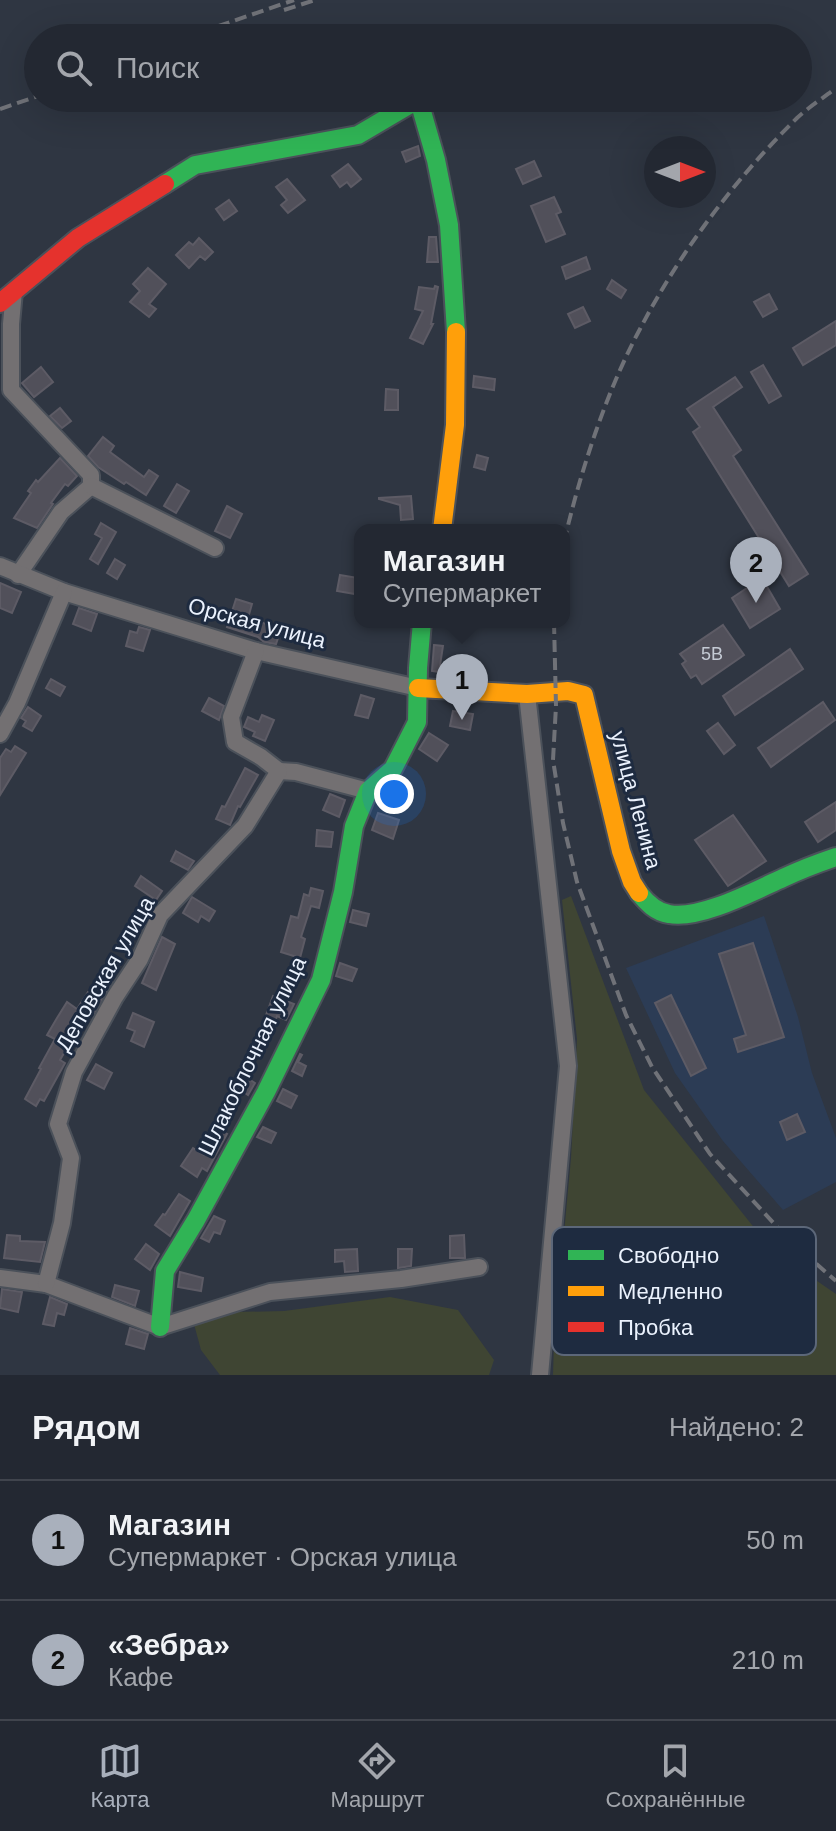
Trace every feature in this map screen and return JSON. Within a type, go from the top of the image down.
[{"type":"street","points":[[18,575],[61,512],[91,486],[91,475],[11,390],[11,324],[7,297],[78,238],[195,165],[358,135],[397,112]]},
{"type":"street","points":[[422,112],[449,225],[456,326],[455,425],[443,524]]},
{"type":"street","points":[[91,486],[215,548]]},
{"type":"street","name":"Орская улица","points":[[0,566],[64,592],[256,651],[418,688],[527,694],[568,691],[584,695]]},
{"type":"street","points":[[0,734],[17,703],[64,592]]},
{"type":"street","name":"Шлакоблочная улица","points":[[160,1327],[165,1271],[266,1092],[321,980],[343,892],[354,826],[368,791],[393,769],[417,722],[421,628]]},
{"type":"street","points":[[256,651],[231,717],[235,742],[279,771],[296,772],[368,791]]},
{"type":"street","points":[[527,694],[568,1066],[553,1227]]},
{"type":"street","name":"улица Ленина","points":[[584,695],[622,853],[636,888],[646,902],[662,914],[699,912],[811,864],[836,857]]},
{"type":"street","name":"Деповская улица","points":[[46,1284],[62,1223],[71,1158],[58,1124],[74,1072],[115,997],[140,959],[160,915],[245,826],[279,771]]},
{"type":"street","points":[[540,1375],[552,1243]]},
{"type":"street","points":[[0,1278],[46,1284],[160,1327],[270,1292],[401,1279],[479,1267]]},
{"type":"shaded area","points":[[764,916],[798,1017],[812,1073],[836,1138],[836,1182],[783,1210],[723,1141],[675,1073],[626,968]]},
{"type":"green space","points":[[571,896],[644,1090],[754,1227],[565,1227],[577,1039],[562,900]]},
{"type":"green space","points":[[816,1280],[836,1294],[836,1375],[553,1375],[554,1355],[816,1355]]},
{"type":"green space","points":[[390,1297],[458,1310],[494,1360],[489,1375],[220,1375],[201,1350],[191,1313],[284,1311]]},
{"type":"building","points":[[418,146],[420,156],[406,162],[402,152]]},
{"type":"building","points":[[534,161],[541,176],[523,184],[516,169]]},
{"type":"building","points":[[348,164],[361,179],[351,187],[347,182],[340,187],[332,176]]},
{"type":"building","points":[[287,179],[305,200],[288,213],[281,205],[287,200],[276,187]]},
{"type":"building","points":[[554,197],[561,212],[556,214],[565,234],[546,242],[531,206]]},
{"type":"building","points":[[229,200],[237,211],[224,220],[216,209]]},
{"type":"building","points":[[429,237],[436,237],[438,262],[427,262]]},
{"type":"building","points":[[199,238],[213,252],[205,260],[200,256],[189,268],[176,255],[189,242],[193,245]]},
{"type":"building","points":[[586,257],[590,269],[566,279],[562,267]]},
{"type":"building","points":[[148,268],[166,284],[149,304],[156,309],[149,317],[130,302],[140,291],[133,284]]},
{"type":"building","points":[[612,280],[626,290],[621,298],[607,289]]},
{"type":"building","points":[[419,287],[434,289],[438,287],[433,324],[423,344],[410,338],[423,311],[415,309]]},
{"type":"building","points":[[769,294],[777,309],[763,317],[754,302]]},
{"type":"building","points":[[583,307],[590,321],[575,328],[568,314]]},
{"type":"building","points":[[836,321],[836,345],[803,365],[793,348]]},
{"type":"building","points":[[763,365],[781,396],[769,403],[751,372]]},
{"type":"building","points":[[41,367],[53,382],[34,397],[22,383]]},
{"type":"building","points":[[474,376],[495,379],[494,390],[473,387]]},
{"type":"building","points":[[735,377],[742,387],[713,407],[741,450],[733,456],[808,574],[789,586],[693,432],[700,427],[687,409]]},
{"type":"building","points":[[386,389],[398,390],[398,410],[385,410]]},
{"type":"building","points":[[60,408],[71,421],[62,428],[50,416]]},
{"type":"building","points":[[103,437],[114,446],[110,452],[144,477],[149,470],[158,476],[146,495],[98,467],[88,456]]},
{"type":"building","points":[[477,455],[488,458],[485,470],[474,467]]},
{"type":"building","points":[[60,458],[77,476],[68,486],[65,484],[37,528],[14,518],[36,480],[38,482]]},
{"type":"building","points":[[177,484],[189,491],[176,513],[164,506]]},
{"type":"building","points":[[411,496],[413,519],[401,520],[400,505],[379,499],[379,498]]},
{"type":"building","points":[[227,506],[242,514],[230,538],[215,531]]},
{"type":"building","points":[[101,523],[116,532],[98,564],[90,559],[102,538],[95,534]]},
{"type":"building","points":[[115,559],[125,565],[117,579],[107,573]]},
{"type":"building","points":[[340,575],[354,577],[354,594],[337,591]]},
{"type":"building","points":[[762,578],[780,609],[750,628],[732,598]]},
{"type":"building","points":[[0,583],[21,592],[12,613],[0,608]]},
{"type":"building","points":[[236,599],[252,604],[248,618],[281,629],[276,644],[227,627]]},
{"type":"building","points":[[79,608],[97,614],[91,631],[73,624]]},
{"type":"building","points":[[723,625],[744,655],[702,684],[696,675],[691,678],[682,664],[686,661],[680,654]]},
{"type":"building","points":[[139,627],[150,630],[143,651],[126,646],[130,631],[137,633]]},
{"type":"building","points":[[434,645],[443,646],[439,672],[432,671]]},
{"type":"building","points":[[790,649],[803,669],[735,715],[723,696]]},
{"type":"building","points":[[51,679],[65,687],[60,696],[46,688]]},
{"type":"building","points":[[361,695],[374,699],[368,718],[355,715]]},
{"type":"building","points":[[209,698],[224,706],[219,720],[202,711]]},
{"type":"building","points":[[823,702],[835,720],[771,767],[758,748]]},
{"type":"building","points":[[28,707],[41,716],[32,731],[23,726],[26,721],[21,718]]},
{"type":"building","points":[[453,711],[473,714],[470,730],[450,726]]},
{"type":"building","points":[[262,715],[274,720],[265,741],[253,736],[255,732],[244,727],[248,717],[259,722]]},
{"type":"building","points":[[718,723],[735,745],[724,754],[707,731]]},
{"type":"building","points":[[429,733],[448,745],[437,761],[419,749]]},
{"type":"building","points":[[15,746],[26,753],[0,795],[0,758],[6,749],[11,752]]},
{"type":"building","points":[[245,768],[258,775],[230,825],[216,819]]},
{"type":"building","points":[[330,794],[345,800],[339,817],[323,810]]},
{"type":"building","points":[[836,802],[836,830],[818,842],[805,822]]},
{"type":"building","points":[[378,813],[399,820],[393,839],[372,830]]},
{"type":"building","points":[[733,815],[766,861],[728,886],[695,840]]},
{"type":"building","points":[[317,830],[333,832],[331,847],[316,846]]},
{"type":"building","points":[[176,851],[194,861],[188,870],[171,861]]},
{"type":"building","points":[[141,876],[162,891],[156,900],[135,886]]},
{"type":"building","points":[[311,888],[323,891],[319,908],[311,906],[301,937],[305,939],[300,958],[281,952],[291,916],[298,918],[304,894],[309,896]]},
{"type":"building","points":[[192,897],[215,911],[209,921],[201,916],[198,922],[183,913]]},
{"type":"building","points":[[353,910],[369,914],[366,926],[350,922]]},
{"type":"building","points":[[162,937],[175,944],[156,990],[142,983]]},
{"type":"building","points":[[753,943],[784,1037],[738,1052],[734,1039],[746,1035],[719,954]]},
{"type":"building","points":[[340,963],[357,969],[352,981],[336,976]]},
{"type":"building","points":[[102,976],[112,982],[94,1013],[89,1010],[60,1060],[65,1063],[44,1101],[40,1099],[36,1106],[25,1099],[55,1039],[47,1035],[67,1002],[77,1009],[88,992],[92,994]]},
{"type":"building","points":[[671,995],[706,1068],[691,1076],[655,1003]]},
{"type":"building","points":[[273,996],[294,1004],[286,1020],[277,1016],[275,1022],[265,1018]]},
{"type":"building","points":[[133,1013],[154,1022],[144,1047],[131,1041],[135,1031],[127,1028]]},
{"type":"building","points":[[300,1054],[298,1062],[306,1066],[302,1076],[292,1071]]},
{"type":"building","points":[[96,1064],[112,1073],[104,1089],[87,1080]]},
{"type":"building","points":[[241,1074],[255,1083],[248,1095],[234,1085]]},
{"type":"building","points":[[283,1089],[297,1096],[291,1108],[277,1101]]},
{"type":"building","points":[[797,1114],[805,1132],[787,1140],[780,1122]]},
{"type":"building","points":[[263,1127],[276,1133],[271,1143],[257,1137]]},
{"type":"building","points":[[220,1130],[227,1134],[207,1171],[202,1168],[197,1177],[181,1166],[193,1148],[204,1155]]},
{"type":"building","points":[[179,1194],[190,1201],[170,1236],[155,1225]]},
{"type":"building","points":[[214,1216],[225,1221],[220,1234],[214,1232],[209,1242],[201,1238]]},
{"type":"building","points":[[7,1235],[20,1236],[20,1241],[45,1242],[40,1262],[4,1258]]},
{"type":"building","points":[[464,1235],[465,1258],[450,1258],[450,1236]]},
{"type":"building","points":[[146,1244],[159,1254],[150,1270],[135,1259]]},
{"type":"building","points":[[357,1249],[358,1271],[345,1272],[344,1261],[335,1262],[335,1250]]},
{"type":"building","points":[[398,1249],[412,1249],[411,1266],[398,1268]]},
{"type":"building","points":[[180,1272],[203,1278],[201,1291],[178,1287]]},
{"type":"building","points":[[115,1285],[139,1291],[135,1306],[112,1297]]},
{"type":"building","points":[[2,1289],[22,1292],[18,1312],[0,1308]]},
{"type":"building","points":[[50,1297],[67,1304],[64,1315],[57,1313],[54,1326],[43,1324]]},
{"type":"building","points":[[130,1328],[148,1334],[144,1349],[126,1344]]},
{"type":"railway","points":[[225,24],[294,0]]},
{"type":"railway","points":[[284,10],[315,0]]},
{"type":"railway","points":[[812,105],[836,88]]},
{"type":"railway","points":[[0,109],[24,101]]},
{"type":"railway","points":[[569,524],[605,406],[656,300],[691,244],[731,191],[804,112]]},
{"type":"railway","points":[[554,628],[556,706],[553,760],[563,823],[577,882],[626,1015],[652,1067],[710,1154],[777,1227]]},
{"type":"railway","points":[[816,1264],[836,1281]]},
{"type":"traffic: fast","points":[[165,184],[195,165],[358,135],[397,112]]},
{"type":"traffic: fast","points":[[422,112],[449,225],[456,332]]},
{"type":"traffic: fast","points":[[160,1327],[165,1271],[266,1092],[321,980],[343,892],[354,826],[368,791],[393,769],[417,722],[421,628]]},
{"type":"traffic: fast","points":[[639,893],[664,913],[696,913],[836,857]]},
{"type":"traffic: slow","points":[[443,524],[455,425],[456,332]]},
{"type":"traffic: slow","points":[[418,688],[527,694],[568,691],[584,695],[621,851],[639,893]]},
{"type":"traffic: jam","points":[[0,303],[78,238],[165,184]]},
{"type":"place","name":"«Зебра»","points":[[756,603]]},
{"type":"place","name":"Магазин","points":[[462,720]]}]
